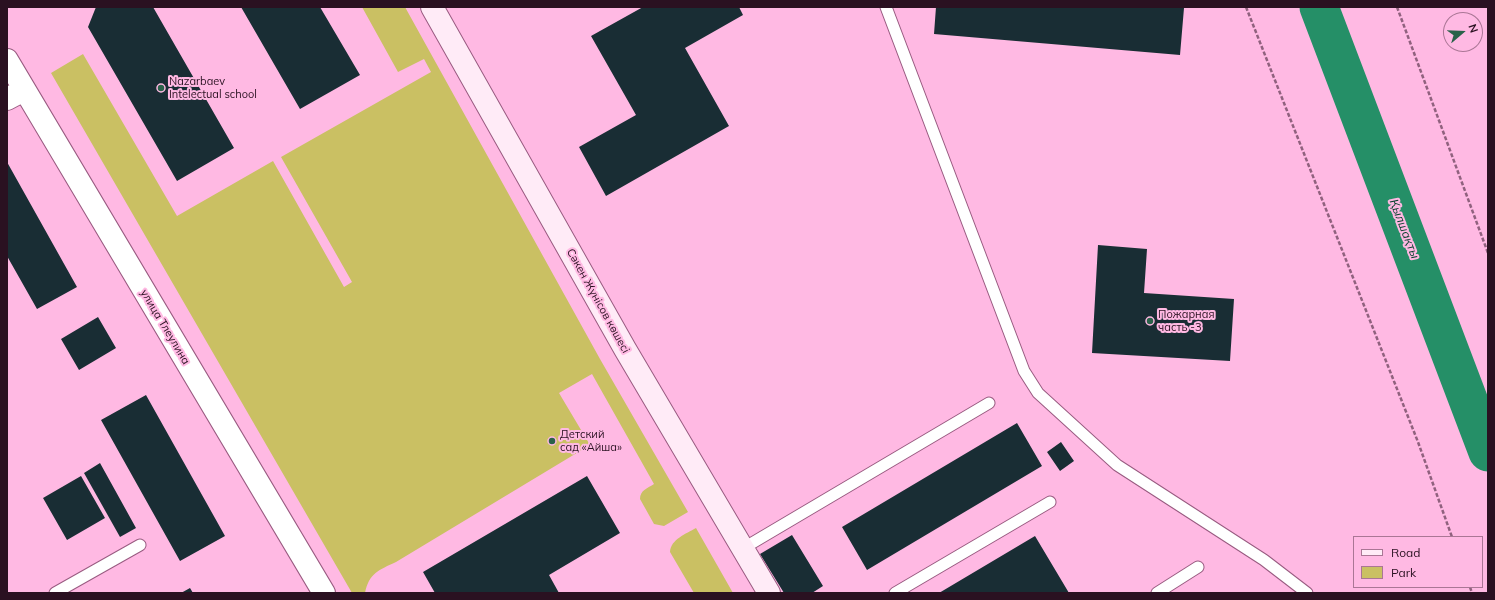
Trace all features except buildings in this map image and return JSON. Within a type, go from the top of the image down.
[{"type":"street","name":"Сәкен Жүнісов көшесі","points":[[432,7],[621,342],[769,593]]},
{"type":"street","name":"улица Тлеулина","points":[[7,60],[15,94],[324,593]]},
{"type":"lane","points":[[886,7],[1024,371],[1038,393],[1117,465],[1264,560],[1307,593]]},
{"type":"lane","points":[[742,549],[989,404]]},
{"type":"lane","points":[[895,593],[1050,502]]},
{"type":"lane","points":[[55,593],[140,545]]},
{"type":"lane","points":[[1157,593],[1198,567]]},
{"type":"path","points":[[1246,7],[1418,442],[1452,536]]},
{"type":"path","points":[[1397,7],[1488,253]]},
{"type":"green space","points":[[362,7],[405,7],[600,359],[688,512],[664,526],[654,524],[640,499],[640,496],[643,491],[654,484],[592,374],[559,393],[590,445],[396,562],[380,570],[369,581],[365,593],[352,593],[51,73],[83,54],[177,216],[273,161],[344,287],[352,282],[281,157],[431,72],[424,59],[398,72]]},
{"type":"green space","points":[[696,528],[733,593],[694,593],[670,552],[671,547],[676,540]]},
{"type":"waterway","name":"Қылшақты","points":[[1319,7],[1488,452]]},
{"type":"place","name":"Nazarbaev Intelectual school","points":[[161,88]]},
{"type":"place","name":"Пожарная часть -3","points":[[1150,321]]},
{"type":"place","name":"Детский сад «Айша»","points":[[552,441]]}]
